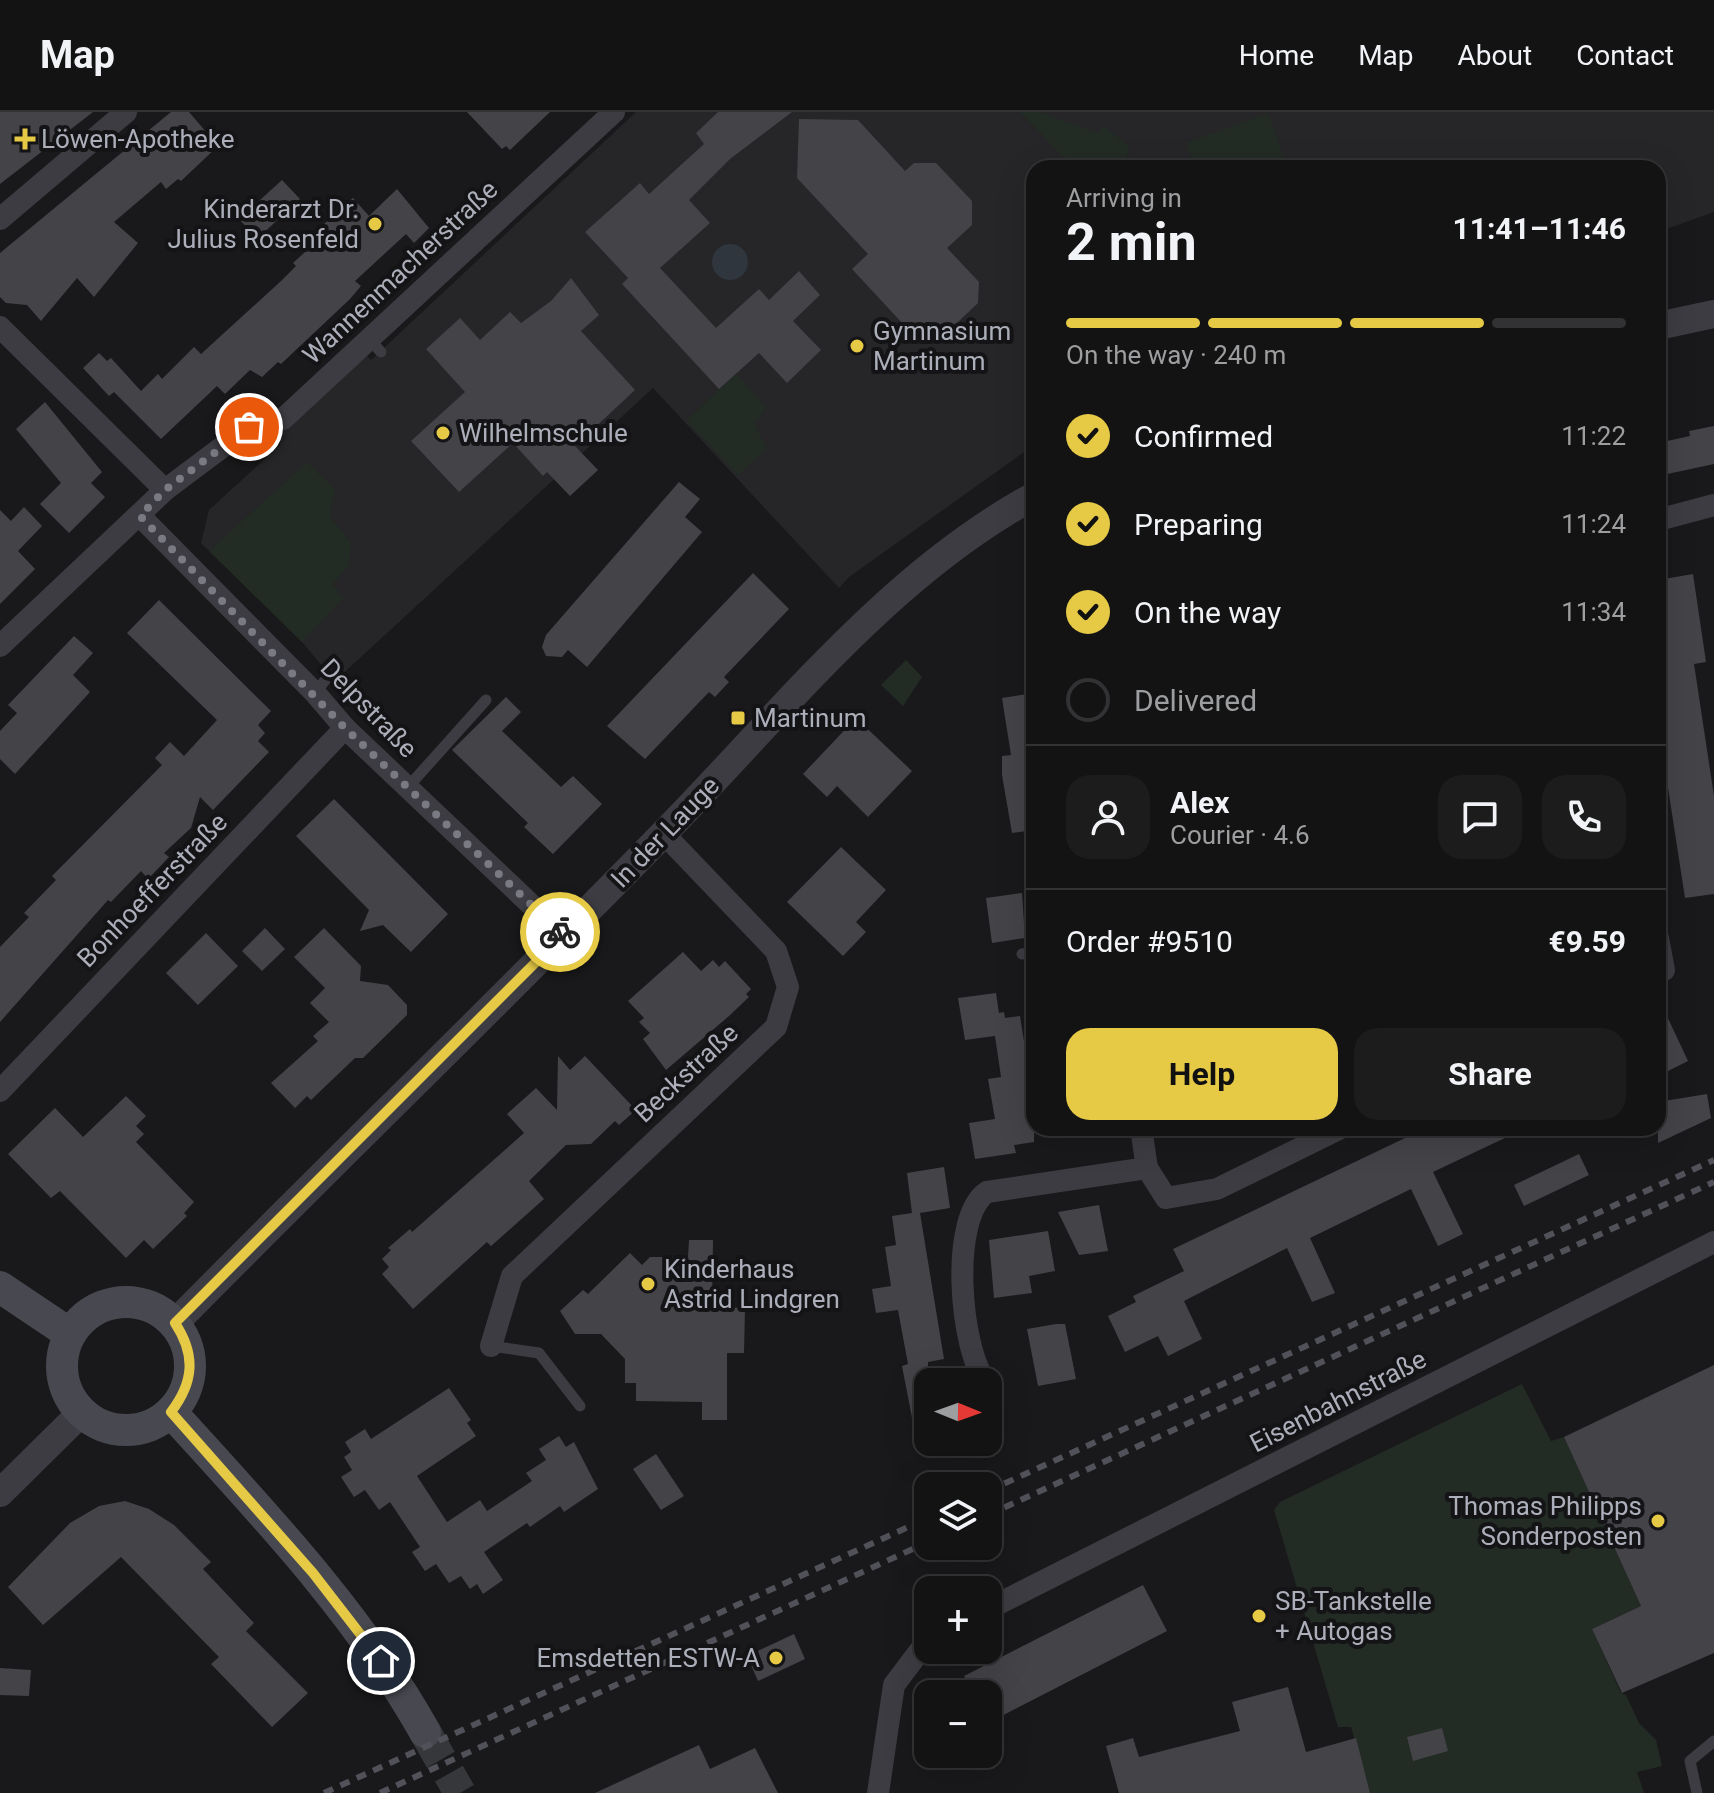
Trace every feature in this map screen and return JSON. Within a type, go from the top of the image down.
[{"type":"main road","points":[[0,1287],[70,1334]]},
{"type":"main road","points":[[111,1302],[146,1304],[175,1323],[186,1340],[191,1359],[190,1378],[183,1397],[171,1412],[158,1422],[127,1430],[110,1428],[81,1413],[69,1395],[62,1375],[63,1354],[70,1334],[80,1320],[111,1302]]},
{"type":"main road","points":[[171,1412],[313,1573],[397,1683],[425,1732]]},
{"type":"street","points":[[0,219],[126,112]]},
{"type":"street","name":"Wannenmacherstraße","points":[[0,646],[165,490],[249,427],[283,419],[375,345],[614,112]]},
{"type":"street","points":[[1666,324],[1714,314]]},
{"type":"street","points":[[0,327],[165,490]]},
{"type":"street","name":"In der Lauge","points":[[175,1323],[664,834],[891,600],[981,527],[1026,501]]},
{"type":"street","points":[[1666,518],[1714,505]]},
{"type":"street","name":"Delpstraße","points":[[140,516],[315,693],[345,728],[563,935]]},
{"type":"street","name":"Bonhoefferstraße","points":[[0,1091],[345,728]]},
{"type":"street","name":"Beckstraße","points":[[491,1346],[512,1276],[776,1027],[788,987],[776,951],[664,834]]},
{"type":"street","points":[[1142,1136],[1147,1168],[1166,1198],[1217,1189],[1325,1136]]},
{"type":"street","points":[[977,1368],[962,1296],[967,1220],[975,1200],[987,1192],[1147,1168]]},
{"type":"street","name":"Eisenbahnstraße","points":[[1002,1602],[1714,1242]]},
{"type":"street","points":[[0,1493],[81,1413]]},
{"type":"street","points":[[878,1793],[894,1685],[914,1659]]},
{"type":"lane","points":[[315,693],[330,674]]},
{"type":"lane","points":[[408,787],[486,700]]},
{"type":"lane","points":[[491,1346],[539,1353],[580,1406]]},
{"type":"lane","points":[[1697,1793],[1690,1761],[1714,1741]]},
{"type":"shaded area","name":"Gymnasium Martinum","points":[[636,112],[1714,112],[1714,212],[1666,229],[1666,160],[1026,160],[1026,451],[849,577],[839,588],[653,388],[335,681],[302,642],[201,543],[209,510],[280,445],[283,419],[360,348],[371,360]]},
{"type":"shaded area","points":[[1020,112],[1040,112],[1098,133],[1103,126],[1130,146],[1126,160],[1066,160]]},
{"type":"shaded area","points":[[1268,113],[1285,160],[1192,160],[1186,143]]},
{"type":"shaded area","points":[[730,244],[743,249],[748,262],[743,275],[730,280],[717,275],[712,262],[717,249]]},
{"type":"shaded area","points":[[736,373],[766,407],[755,425],[767,449],[738,475],[686,421]]},
{"type":"shaded area","points":[[307,462],[335,489],[330,517],[351,542],[349,565],[333,584],[344,598],[302,642],[209,551]]},
{"type":"shaded area","points":[[906,660],[922,677],[903,706],[881,685]]},
{"type":"shaded area","points":[[1522,1384],[1551,1441],[1564,1437],[1641,1606],[1592,1629],[1621,1693],[1626,1695],[1639,1723],[1656,1740],[1662,1766],[1637,1772],[1644,1793],[1370,1793],[1351,1727],[1338,1727],[1274,1510],[1280,1502]]},
{"type":"building","points":[[0,112],[93,112],[0,184]]},
{"type":"building","points":[[171,112],[189,112],[218,146],[181,181],[178,179],[166,189],[161,182],[114,222],[138,243],[94,297],[77,278],[41,321],[27,305],[6,303],[0,297],[0,253]]},
{"type":"building","points":[[467,112],[550,112],[510,150],[506,146],[502,149]]},
{"type":"building","points":[[718,112],[792,112],[730,159],[689,200],[710,223],[660,268],[716,328],[759,289],[769,300],[799,271],[820,295],[793,321],[821,350],[787,383],[759,353],[719,389],[622,284],[628,278],[585,232],[640,183],[649,194],[704,144],[696,133]]},
{"type":"building","points":[[799,119],[858,120],[905,171],[914,163],[936,163],[972,201],[972,225],[947,248],[979,282],[978,303],[939,340],[917,339],[852,269],[868,254],[797,178]]},
{"type":"building","points":[[282,180],[300,199],[257,239],[239,219]]},
{"type":"building","points":[[397,189],[429,228],[414,243],[406,234],[355,281],[361,286],[350,299],[281,364],[278,362],[262,377],[250,370],[225,394],[217,386],[161,439],[114,392],[109,396],[83,368],[99,353],[107,361],[111,358],[141,391],[158,374],[162,379],[194,347],[201,354],[296,266],[293,263],[329,230],[324,224],[353,198],[369,216]]},
{"type":"building","points":[[571,278],[599,315],[581,331],[635,390],[575,446],[598,470],[570,496],[547,472],[543,476],[513,443],[459,492],[411,441],[465,392],[426,349],[460,318],[480,340],[510,312],[521,323],[551,301]]},
{"type":"building","points":[[45,402],[102,472],[91,483],[105,497],[69,533],[40,504],[61,483],[16,429]]},
{"type":"building","points":[[1714,426],[1714,464],[1666,474],[1666,441],[1690,436],[1689,431]]},
{"type":"building","points":[[679,482],[700,499],[685,517],[702,532],[587,667],[568,650],[562,657],[546,656],[542,647],[546,635]]},
{"type":"building","points":[[24,507],[42,526],[18,551],[35,569],[0,604],[0,510],[11,521]]},
{"type":"building","points":[[753,573],[789,609],[724,677],[729,682],[715,697],[709,692],[645,759],[607,726]]},
{"type":"building","points":[[1693,574],[1706,662],[1694,664],[1714,796],[1714,894],[1685,898],[1666,775],[1666,579]]},
{"type":"building","points":[[159,600],[271,711],[258,725],[265,733],[258,741],[269,752],[213,810],[200,797],[191,828],[164,853],[169,857],[148,879],[141,871],[111,902],[108,900],[0,1022],[0,947],[29,917],[24,913],[56,880],[52,876],[162,765],[155,758],[170,742],[184,756],[217,720],[127,633]]},
{"type":"building","points":[[74,636],[93,653],[73,675],[90,692],[15,774],[0,759],[0,731],[17,713],[8,705]]},
{"type":"building","points":[[1026,694],[1026,831],[1012,833],[1002,775],[1002,756],[1011,755],[1002,698]]},
{"type":"building","points":[[506,697],[521,712],[502,731],[561,787],[573,776],[602,804],[553,854],[524,827],[528,823],[452,750]]},
{"type":"building","points":[[856,718],[912,771],[868,817],[837,786],[827,797],[803,774]]},
{"type":"building","points":[[334,799],[448,914],[411,952],[383,925],[360,931],[369,910],[296,836]]},
{"type":"building","points":[[841,847],[886,890],[856,922],[866,932],[843,956],[787,902]]},
{"type":"building","points":[[1022,893],[1025,938],[992,943],[986,898]]},
{"type":"building","points":[[265,928],[285,949],[262,971],[242,951]]},
{"type":"building","points":[[324,928],[361,966],[360,981],[388,985],[407,1005],[407,1015],[363,1058],[355,1058],[311,1100],[307,1096],[295,1108],[271,1083],[318,1041],[313,1036],[329,1022],[310,1003],[325,988],[294,957]]},
{"type":"building","points":[[206,933],[238,966],[198,1005],[166,973]]},
{"type":"building","points":[[683,952],[701,971],[713,960],[719,967],[725,961],[751,989],[746,994],[749,997],[666,1070],[643,1039],[650,1033],[639,1022],[644,1018],[628,1001]]},
{"type":"building","points":[[996,993],[999,1013],[1004,1012],[1005,1018],[1020,1016],[1026,1054],[1026,1136],[1034,1136],[1034,1142],[1014,1145],[1016,1153],[975,1159],[969,1123],[995,1119],[988,1079],[1001,1077],[995,1036],[965,1040],[958,998]]},
{"type":"building","points":[[1666,1014],[1688,1061],[1666,1072]]},
{"type":"building","points":[[558,1056],[570,1070],[585,1056],[636,1110],[619,1125],[615,1121],[591,1144],[566,1145],[529,1181],[544,1199],[491,1246],[487,1242],[413,1309],[382,1274],[389,1267],[382,1259],[391,1250],[388,1248],[410,1229],[412,1232],[524,1133],[507,1114],[536,1088],[557,1110]]},
{"type":"building","points":[[1707,1094],[1711,1118],[1658,1143],[1658,1136],[1666,1136],[1666,1101]]},
{"type":"building","points":[[126,1096],[146,1116],[136,1126],[144,1134],[136,1142],[194,1202],[184,1213],[187,1216],[153,1249],[144,1240],[126,1258],[60,1191],[51,1198],[8,1154],[55,1108],[83,1137]]},
{"type":"building","points":[[1409,1136],[1509,1136],[1433,1172],[1463,1234],[1438,1246],[1411,1189],[1310,1238],[1335,1293],[1312,1302],[1287,1248],[1184,1301],[1202,1339],[1168,1356],[1158,1336],[1125,1352],[1108,1316],[1136,1302],[1133,1296],[1184,1271],[1173,1249]]},
{"type":"building","points":[[1579,1154],[1589,1175],[1524,1206],[1514,1185]]},
{"type":"building","points":[[944,1167],[950,1208],[920,1213],[944,1359],[928,1362],[928,1368],[914,1368],[914,1428],[902,1366],[908,1364],[898,1310],[876,1313],[872,1289],[891,1286],[885,1247],[896,1245],[892,1216],[912,1213],[907,1173]]},
{"type":"building","points":[[1099,1205],[1108,1251],[1079,1255],[1058,1212]]},
{"type":"building","points":[[1048,1231],[1055,1271],[1029,1276],[1032,1293],[994,1298],[989,1240]]},
{"type":"building","points":[[689,1240],[713,1240],[712,1307],[745,1308],[744,1353],[727,1353],[727,1420],[702,1420],[702,1402],[636,1401],[636,1383],[625,1383],[625,1359],[601,1334],[575,1334],[560,1311],[583,1290],[588,1294],[630,1253],[642,1265],[650,1257],[688,1257]]},
{"type":"building","points":[[1065,1324],[1076,1379],[1038,1386],[1027,1329]]},
{"type":"building","name":"Thomas Philipps Sonderposten","points":[[1714,1365],[1714,1653],[1622,1693],[1592,1629],[1641,1606],[1564,1437]]},
{"type":"building","points":[[449,1388],[471,1420],[467,1423],[476,1436],[417,1476],[447,1522],[480,1500],[487,1511],[532,1481],[526,1473],[546,1460],[539,1449],[559,1436],[566,1447],[574,1442],[598,1489],[564,1512],[560,1506],[530,1527],[527,1523],[484,1552],[503,1580],[483,1594],[477,1584],[470,1589],[461,1576],[449,1583],[436,1564],[425,1571],[412,1552],[420,1547],[390,1502],[379,1510],[365,1490],[354,1497],[341,1477],[352,1470],[344,1457],[351,1452],[345,1442],[365,1429],[371,1439]]},
{"type":"building","points":[[656,1454],[684,1496],[661,1510],[633,1469]]},
{"type":"building","points":[[125,1501],[149,1509],[174,1525],[211,1562],[203,1569],[254,1623],[246,1631],[308,1693],[272,1727],[211,1664],[219,1657],[121,1557],[43,1625],[8,1587],[70,1523],[99,1506]]},
{"type":"building","points":[[1143,1585],[1167,1631],[1002,1716],[1002,1680],[966,1680],[964,1676],[988,1664],[1002,1664],[1002,1657]]},
{"type":"building","name":"Emsdetten ESTW-A","points":[[794,1634],[805,1659],[758,1681],[747,1656]]},
{"type":"building","points":[[0,1668],[31,1670],[29,1696],[0,1695]]},
{"type":"building","points":[[1288,1687],[1306,1752],[1356,1738],[1370,1793],[1119,1793],[1106,1746],[1133,1738],[1139,1757],[1240,1731],[1232,1702]]},
{"type":"building","points":[[1442,1728],[1448,1751],[1413,1761],[1407,1737]]},
{"type":"building","points":[[699,1745],[710,1769],[755,1748],[778,1793],[595,1793]]},
{"type":"tunnel","points":[[425,1732],[460,1793]]},
{"type":"railway","points":[[1002,1485],[1714,1160]]},
{"type":"railway","points":[[1002,1509],[1714,1182]]},
{"type":"railway","points":[[324,1793],[914,1524]]},
{"type":"railway","points":[[380,1793],[914,1548]]},
{"type":"way so far","points":[[249,427],[165,490],[140,516],[315,693],[345,728],[560,932]]},
{"type":"place","name":"Löwen-Apotheke","points":[[25,139]]},
{"type":"place","name":"Kinderarzt Dr. Julius Rosenfeld","points":[[375,224]]},
{"type":"place","name":"Gymnasium Martinum","points":[[857,346]]},
{"type":"place","name":"Wilhelmschule","points":[[443,433]]},
{"type":"place","name":"Martinum","points":[[738,718]]},
{"type":"place","name":"Kinderhaus Astrid Lindgren","points":[[648,1284]]},
{"type":"place","name":"Thomas Philipps Sonderposten","points":[[1658,1521]]},
{"type":"place","name":"SB-Tankstelle + Autogas","points":[[1259,1616]]},
{"type":"place","name":"Emsdetten ESTW-A","points":[[776,1658]]},
{"type":"route","points":[[381,1661],[313,1573],[171,1412],[183,1397],[190,1378],[191,1359],[186,1340],[175,1323],[563,935],[560,932]]}]
